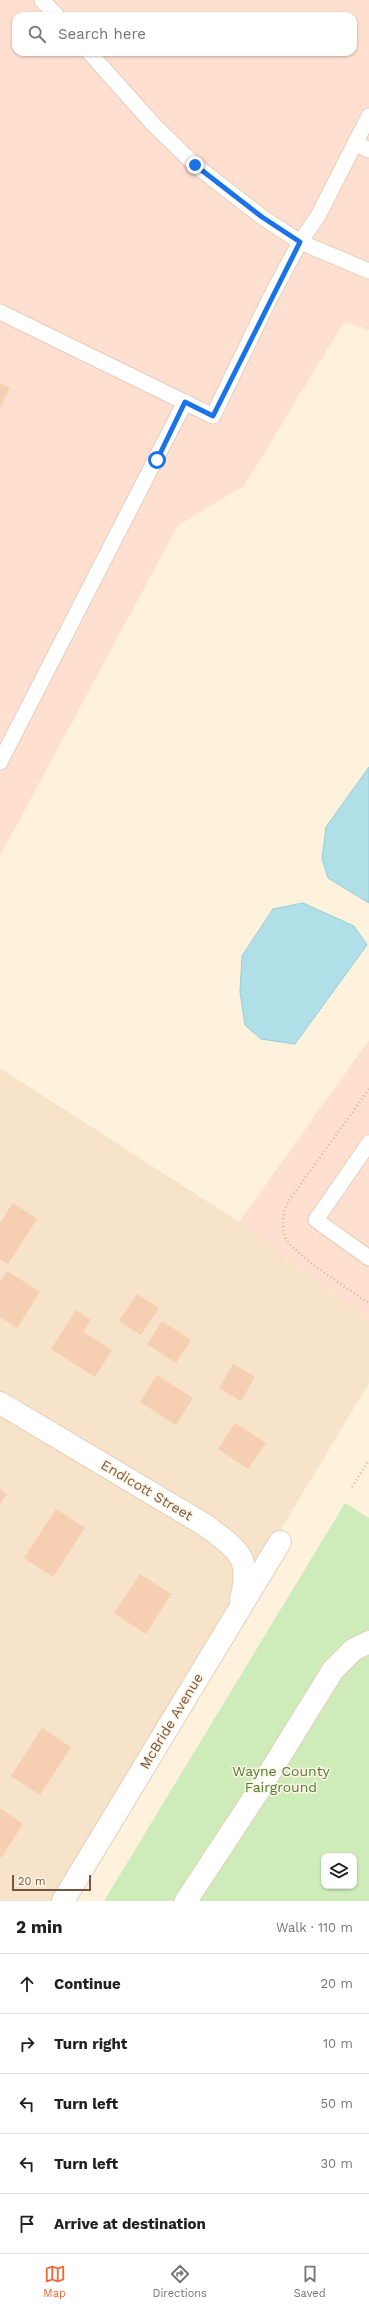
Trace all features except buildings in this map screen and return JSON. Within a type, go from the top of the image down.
[{"type":"street","name":"Endicott Street","points":[[0,1403],[205,1525],[230,1544],[240,1555],[247,1579],[238,1609]]},
{"type":"street","name":"McBride Avenue","points":[[63,1901],[238,1609],[280,1542]]},
{"type":"street","points":[[186,1901],[257,1793],[333,1670],[353,1650],[369,1642]]},
{"type":"lane","points":[[42,0],[52,12]]},
{"type":"lane","points":[[93,56],[153,124],[195,165],[262,217],[300,242],[369,271]]},
{"type":"lane","points":[[0,312],[213,416],[300,242],[318,216],[369,116]]},
{"type":"lane","points":[[355,143],[369,150]]},
{"type":"lane","points":[[0,762],[185,402]]},
{"type":"lane","points":[[369,1143],[316,1220],[369,1258]]},
{"type":"path","points":[[352,1487],[369,1460]]},
{"type":"shaded area","points":[[0,0],[369,0],[369,330],[344,322],[244,486],[178,525],[0,856]]},
{"type":"shaded area","points":[[369,1040],[369,1320],[239,1222]]},
{"type":"shaded area","points":[[0,1068],[239,1222],[369,1320],[369,1383],[57,1901],[0,1901]]},
{"type":"green space","name":"Wayne County Fairground","points":[[345,1503],[369,1518],[369,1901],[104,1901]]},
{"type":"water","points":[[369,767],[369,903],[328,878],[322,859],[326,827]]},
{"type":"water","points":[[303,903],[354,926],[367,945],[295,1044],[261,1039],[245,1025],[240,992],[242,956],[273,909]]},
{"type":"route","points":[[157,460],[185,402],[213,416],[270,298],[300,242],[262,217],[195,165]]}]
